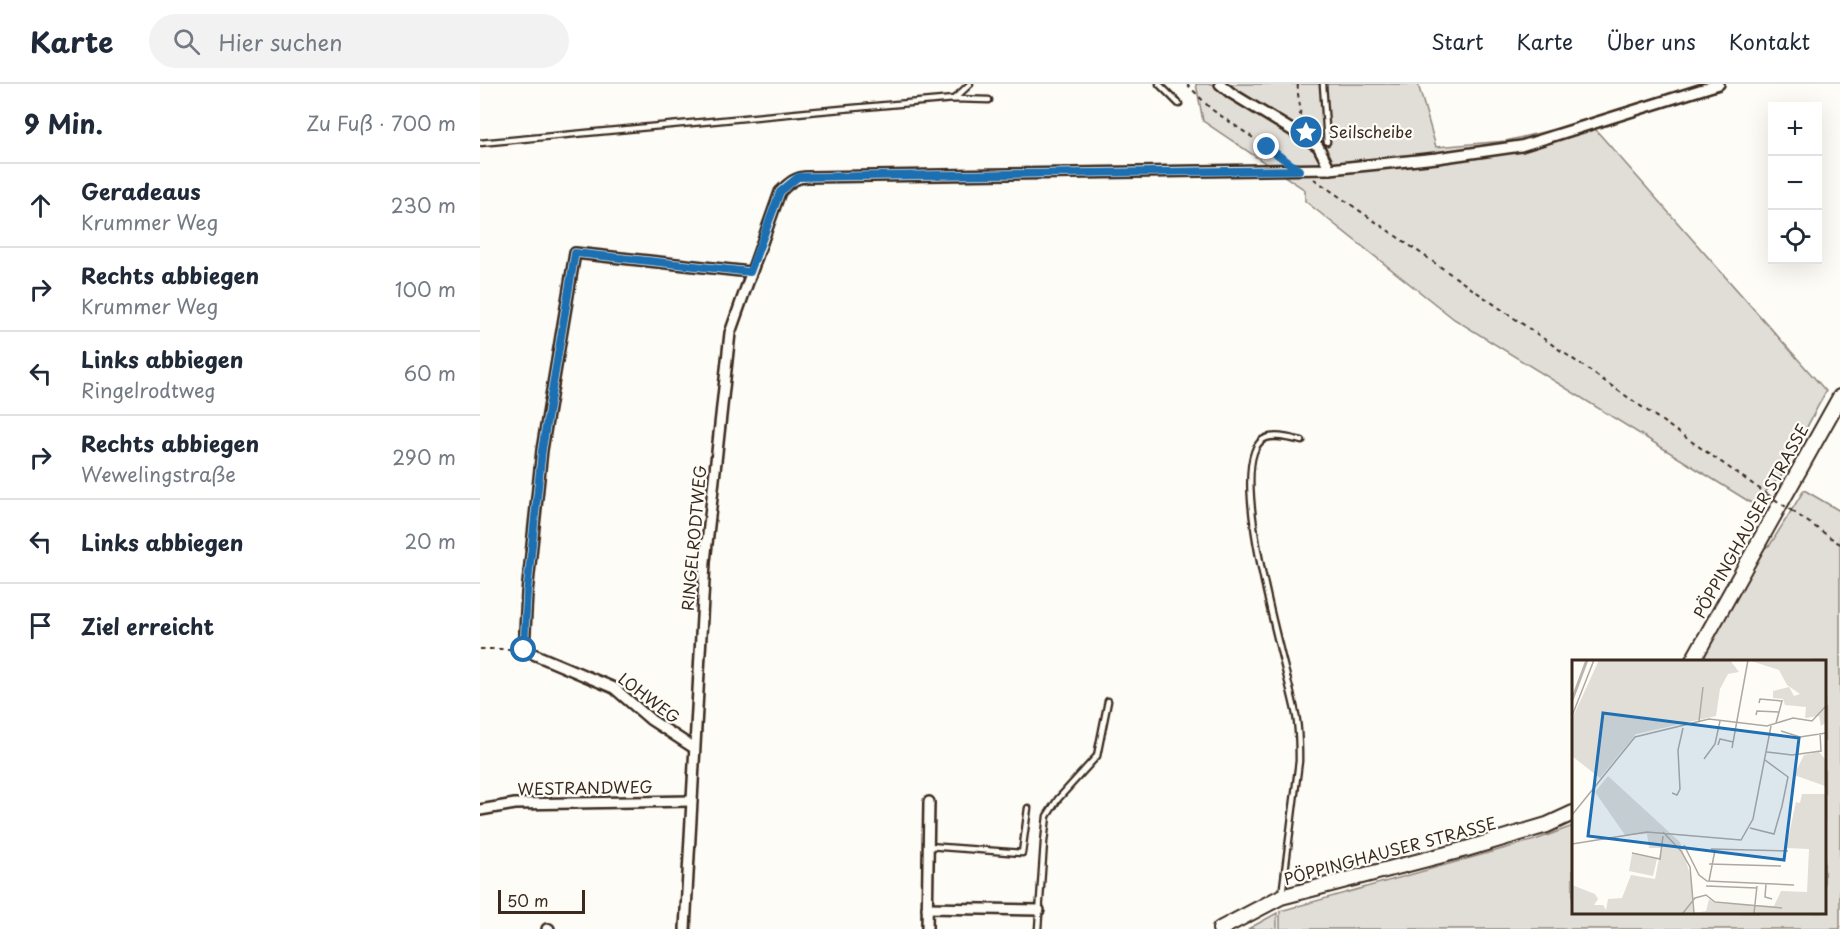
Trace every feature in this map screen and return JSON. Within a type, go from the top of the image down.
[{"type":"main road","name":"PÖPPINGHAUSER STRASSE","points":[[1693,660],[1792,479],[1840,397]]},
{"type":"main road","name":"PÖPPINGHAUSER STRASSE","points":[[1220,929],[1236,924],[1281,897],[1466,849],[1547,825],[1572,813]]},
{"type":"street","points":[[1220,84],[1294,133],[1318,146],[1330,170]]},
{"type":"street","points":[[1299,170],[1330,170],[1521,146],[1719,84]]},
{"type":"street","name":"RINGELRODTWEG","points":[[685,929],[705,562],[730,333],[780,192],[798,177],[1299,170]]},
{"type":"street","points":[[524,650],[527,593],[542,450],[575,253],[750,272]]},
{"type":"street","name":"LOHWEG","points":[[524,650],[614,687],[651,720],[694,748]]},
{"type":"street","name":"WESTRANDWEG","points":[[480,810],[515,804],[691,801]]},
{"type":"street","points":[[927,929],[929,802]]},
{"type":"street","points":[[927,908],[1039,910]]},
{"type":"lane","points":[[954,99],[970,84]]},
{"type":"lane","points":[[1159,84],[1179,104]]},
{"type":"lane","points":[[1323,84],[1327,142]]},
{"type":"lane","points":[[480,143],[954,99],[989,99]]},
{"type":"lane","points":[[1281,897],[1299,760],[1298,734],[1291,691],[1268,600],[1253,520],[1250,480],[1253,455],[1257,446],[1265,438],[1278,437],[1302,441]]},
{"type":"lane","points":[[1038,929],[1047,816],[1058,799],[1097,756],[1108,701]]},
{"type":"lane","points":[[928,846],[1022,853],[1028,808]]},
{"type":"path","points":[[1187,84],[1211,109],[1840,544]]},
{"type":"path","points":[[1294,133],[1302,113],[1297,91],[1298,84]]},
{"type":"path","points":[[480,649],[524,650]]},
{"type":"shaded area","points":[[1196,84],[1418,84],[1436,147],[1506,141],[1588,121],[1826,391],[1781,476],[1753,504],[1454,319],[1305,201],[1305,190],[1203,121]]},
{"type":"shaded area","points":[[1804,490],[1840,511],[1840,929],[1280,929],[1280,911],[1535,840],[1572,826],[1572,914],[1825,914],[1825,660],[1701,660],[1763,549],[1770,545]]},
{"type":"shaded area","points":[[1277,913],[1277,929],[1248,929]]},
{"type":"place","name":"Seilscheibe","points":[[1306,132]]},
{"type":"route","points":[[524,650],[527,593],[542,450],[575,253],[750,272],[780,192],[798,177],[1299,170],[1267,147]]}]
